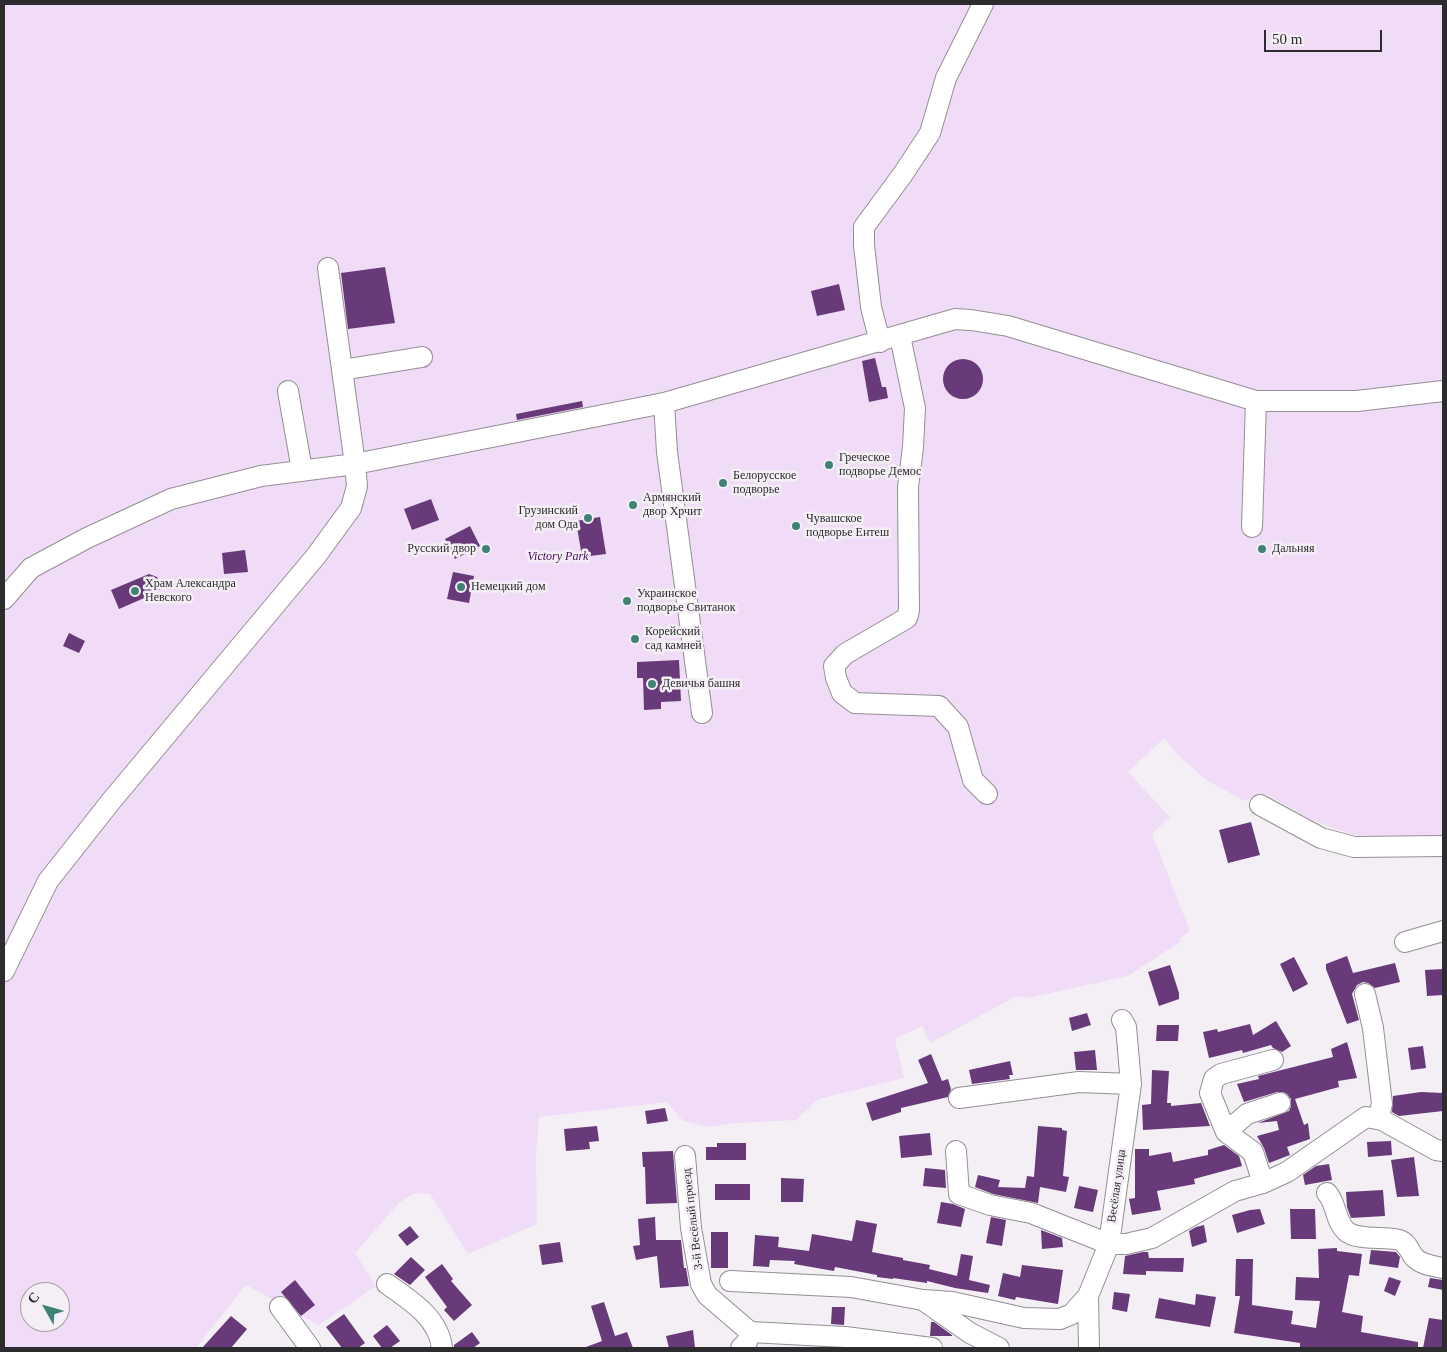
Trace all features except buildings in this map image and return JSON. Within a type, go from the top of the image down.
[{"type":"street","points":[[880,342],[871,306],[864,246],[864,227],[930,133],[946,78],[983,4]]},
{"type":"street","points":[[4,971],[48,881],[112,800],[316,556],[351,508],[357,486],[355,464],[328,268]]},
{"type":"street","points":[[4,599],[31,568],[87,538],[171,499],[261,476],[355,464],[664,403],[955,319],[1008,326],[1256,401],[1357,401],[1443,392]]},
{"type":"street","points":[[900,336],[915,408],[914,447],[908,488],[907,618],[845,654],[834,666],[836,678],[842,693],[855,703],[939,706],[958,727],[973,780],[987,794]]},
{"type":"street","points":[[342,370],[422,358]]},
{"type":"street","points":[[288,392],[302,470]]},
{"type":"street","points":[[1252,528],[1256,401]]},
{"type":"street","points":[[664,403],[667,452],[702,714]]},
{"type":"street","points":[[1260,805],[1321,838],[1354,847],[1443,846]]},
{"type":"street","points":[[1405,942],[1443,931]]},
{"type":"street","points":[[1365,994],[1373,1028],[1382,1104],[1378,1119]]},
{"type":"street","name":"Весёлая улица","points":[[1089,1348],[1088,1296],[1109,1244],[1131,1084],[1126,1027],[1122,1020]]},
{"type":"street","points":[[1263,1183],[1253,1152],[1226,1132],[1210,1093],[1214,1079],[1221,1074],[1272,1060]]},
{"type":"street","points":[[959,1098],[1079,1082],[1131,1084]]},
{"type":"street","points":[[1226,1132],[1248,1114],[1280,1103]]},
{"type":"street","points":[[956,1151],[959,1194],[990,1206],[1031,1213],[1109,1244],[1126,1244],[1152,1238],[1236,1191],[1263,1183],[1287,1172],[1366,1117],[1378,1119],[1436,1150],[1443,1151]]},
{"type":"street","name":"3-й Весёлый проезд","points":[[685,1156],[691,1228],[701,1284],[745,1340]]},
{"type":"street","points":[[1327,1193],[1332,1200],[1340,1224],[1347,1232],[1354,1236],[1402,1241],[1414,1258],[1426,1264],[1443,1268]]},
{"type":"street","points":[[730,1281],[850,1287],[923,1300],[952,1302],[1024,1318],[1060,1320],[1072,1314],[1088,1296]]},
{"type":"street","points":[[387,1284],[413,1302],[430,1319],[438,1331],[442,1348]]},
{"type":"street","points":[[923,1300],[970,1333],[999,1348]]},
{"type":"street","points":[[280,1307],[310,1348]]},
{"type":"street","points":[[745,1340],[932,1348]]},
{"type":"green space","name":"Victory Park","points":[[4,4],[1443,4],[1443,838],[1353,835],[1314,821],[1265,794],[1244,801],[1205,779],[1179,756],[1164,738],[1128,772],[1170,817],[1152,834],[1190,931],[1180,938],[1181,941],[1128,976],[1028,998],[1017,996],[930,1043],[922,1026],[895,1039],[904,1078],[818,1099],[796,1120],[735,1123],[709,1127],[683,1121],[667,1102],[539,1117],[536,1155],[537,1224],[468,1254],[430,1194],[415,1193],[399,1203],[355,1253],[376,1286],[319,1325],[246,1285],[196,1348],[4,1348]]},
{"type":"place","name":"Греческое подворье Демос","points":[[829,465]]},
{"type":"place","name":"Белорусское подворье","points":[[723,483]]},
{"type":"place","name":"Армянский двор Хрчит","points":[[633,505]]},
{"type":"place","name":"Грузинский дом Ода","points":[[588,518]]},
{"type":"place","name":"Чувашское подворье Ентеш","points":[[796,526]]},
{"type":"place","name":"Русский двор","points":[[486,549]]},
{"type":"place","name":"Дальняя","points":[[1262,549]]},
{"type":"place","name":"Немецкий дом","points":[[461,587]]},
{"type":"place","name":"Храм Александра Невского","points":[[135,591]]},
{"type":"place","name":"Украинское подворье Свитанок","points":[[627,601]]},
{"type":"place","name":"Корейский сад камней","points":[[635,639]]},
{"type":"place","name":"Девичья башня","points":[[652,684]]}]
